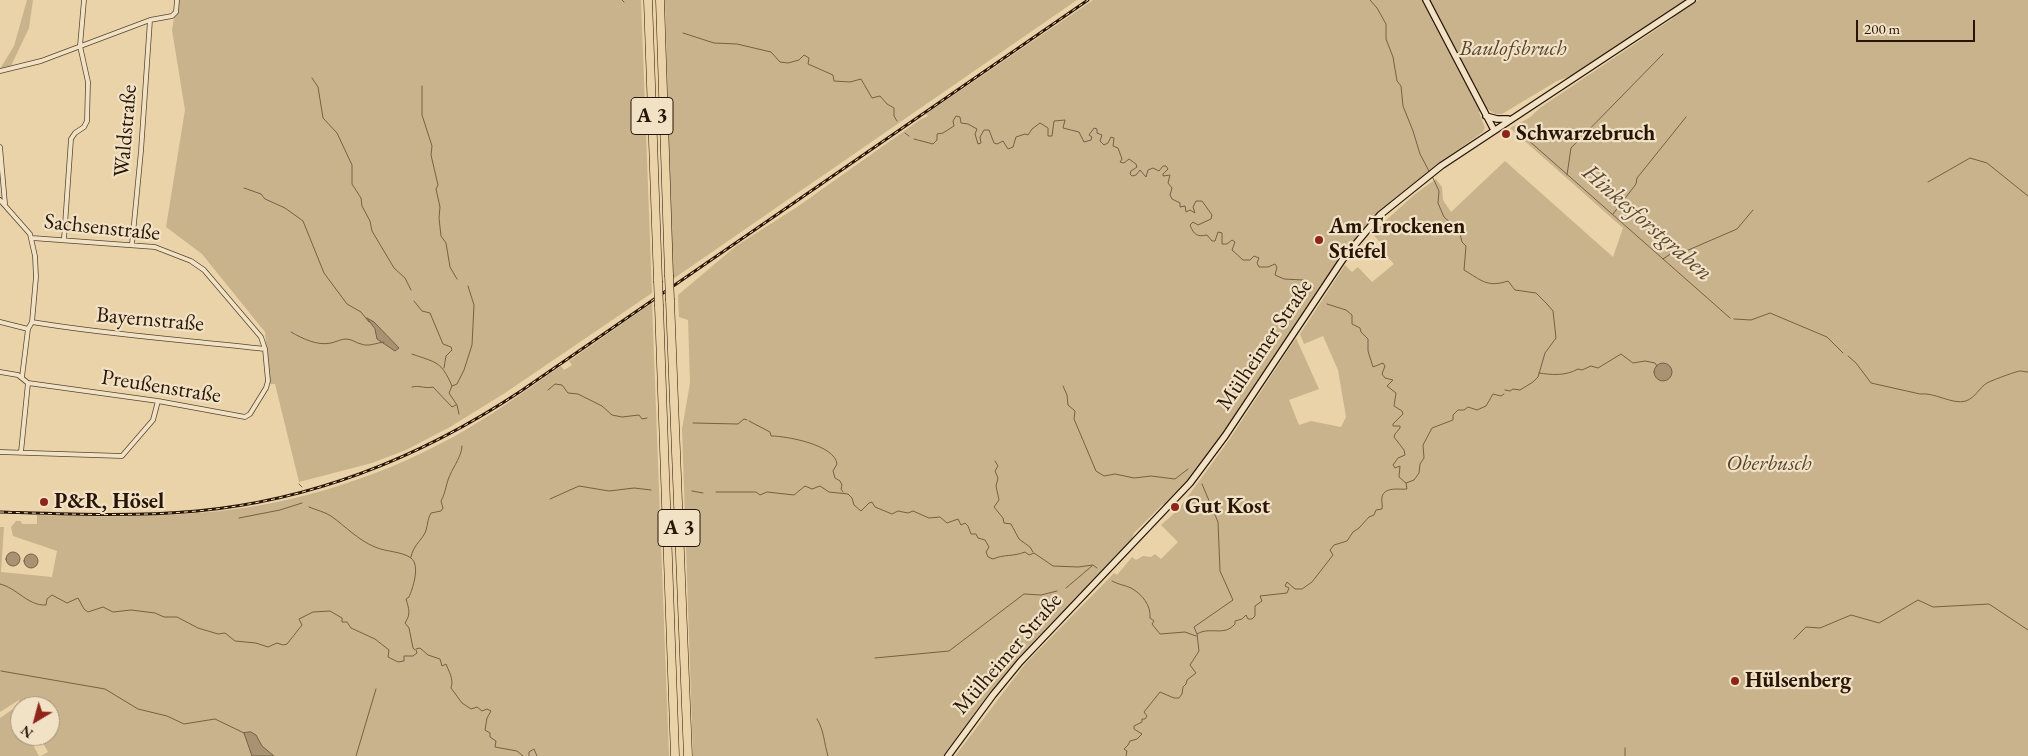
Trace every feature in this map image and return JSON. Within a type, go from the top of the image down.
[{"type":"highway","name":"A 3","points":[[648,0],[675,756]]},
{"type":"highway","name":"A 3","points":[[660,0],[688,756]]},
{"type":"main road","points":[[1426,0],[1494,130]]},
{"type":"main road","name":"Mülheimer Straße","points":[[948,756],[992,695],[1020,662],[1190,483],[1225,436],[1310,308],[1365,232],[1399,198],[1441,166],[1692,0]]},
{"type":"main road","points":[[1486,116],[1500,120],[1510,119]]},
{"type":"street","points":[[64,239],[71,138],[84,127],[87,121],[88,82],[80,46],[84,0]]},
{"type":"street","points":[[0,71],[41,61],[150,20],[172,16],[176,12],[177,0]]},
{"type":"street","name":"Waldstraße","points":[[132,244],[141,152],[150,20]]},
{"type":"street","points":[[0,147],[5,204]]},
{"type":"street","name":"Sachsenstraße","points":[[0,200],[25,226],[32,238],[132,244],[164,250],[197,264],[258,332],[265,349]]},
{"type":"street","points":[[22,377],[28,329],[32,322],[36,266],[32,238]]},
{"type":"street","points":[[0,322],[28,329]]},
{"type":"street","name":"Bayernstraße","points":[[32,322],[116,334],[265,349]]},
{"type":"street","name":"Preußenstraße","points":[[28,384],[158,401],[248,416],[266,388],[268,381],[265,349]]},
{"type":"street","points":[[0,372],[22,377],[28,384],[21,452]]},
{"type":"street","points":[[0,452],[122,456],[153,420],[158,401]]},
{"type":"green space","points":[[27,0],[33,0],[29,28],[11,66],[0,69],[14,46]]},
{"type":"green space","points":[[177,0],[641,0],[652,293],[505,393],[450,427],[406,450],[372,463],[299,482],[275,384],[270,384],[265,332],[202,254],[166,227],[185,110],[172,30]]},
{"type":"green space","points":[[665,0],[1077,0],[673,279]]},
{"type":"green space","name":"Baulofsbruch","points":[[1093,0],[1686,0],[1574,75],[1557,81],[1502,114],[1495,114],[1486,108],[1479,112],[1485,128],[1483,132],[1435,166],[1391,201],[1363,230],[1336,264],[1222,435],[1188,481],[1134,533],[1131,541],[1018,659],[990,693],[944,756],[693,756],[682,429],[690,383],[688,320],[679,317],[678,295],[736,246],[797,207],[921,119],[928,116],[926,114]]},
{"type":"green space","name":"Oberbusch","points":[[1699,0],[2028,0],[2028,756],[955,756],[1025,664],[1114,573],[1117,575],[1132,557],[1136,560],[1143,556],[1151,557],[1155,554],[1161,559],[1178,542],[1161,525],[1178,510],[1229,440],[1296,338],[1319,389],[1289,400],[1299,425],[1311,421],[1341,427],[1346,417],[1338,370],[1323,336],[1304,344],[1300,334],[1345,265],[1352,272],[1358,267],[1372,282],[1394,264],[1380,249],[1383,246],[1372,233],[1415,194],[1436,179],[1442,187],[1443,200],[1451,212],[1505,161],[1613,257],[1623,228],[1510,128],[1529,118],[1541,107],[1672,19],[1675,14]]},
{"type":"green space","points":[[652,303],[669,756],[41,756],[48,752],[45,746],[60,746],[60,696],[10,696],[10,706],[0,712],[0,527],[4,527],[1,572],[52,577],[57,551],[13,536],[11,527],[16,521],[21,521],[22,524],[37,524],[37,515],[157,516],[230,510],[296,498],[329,489],[392,466],[453,437],[508,403],[561,366],[564,370],[572,365],[569,361]]},
{"type":"green space","points":[[10,711],[10,746],[34,746],[39,756],[0,756],[0,718]]},
{"type":"shaded area","points":[[367,318],[374,322],[399,348],[395,351],[377,339],[375,329]]},
{"type":"shaded area","points":[[1663,363],[1669,366],[1672,372],[1669,378],[1663,381],[1657,378],[1654,372],[1657,366]]},
{"type":"shaded area","points":[[10,552],[16,552],[20,559],[16,566],[10,566],[6,562],[6,556]]},
{"type":"shaded area","points":[[28,554],[34,554],[38,561],[34,568],[28,568],[24,564],[24,558]]},
{"type":"shaded area","points":[[251,732],[256,735],[262,746],[274,756],[252,756],[244,733]]},
{"type":"waterway","points":[[1370,0],[1386,24],[1386,39],[1393,57],[1397,81],[1401,86],[1403,106],[1420,154],[1430,173]]},
{"type":"waterway","points":[[683,33],[714,43],[737,44],[771,52],[780,62],[788,63],[799,60],[804,55],[809,58],[808,64],[833,75],[834,81],[850,82],[861,79],[872,98],[880,96],[887,104],[894,108],[894,116],[897,121]]},
{"type":"waterway","points":[[1567,175],[1571,148],[1663,54]]},
{"type":"waterway","points":[[312,78],[318,87],[323,118],[337,133],[352,165],[352,184],[361,198],[362,206],[370,221],[372,231],[394,268],[405,278],[411,290]]},
{"type":"waterway","points":[[422,86],[422,115],[432,146],[431,155],[438,185],[436,189],[440,207],[441,236],[446,243],[450,267],[457,279]]},
{"type":"waterway","points":[[914,139],[933,144],[937,140],[937,134],[943,133],[954,126],[953,121],[956,116],[960,117],[961,123],[968,124],[977,129],[975,134],[978,144],[981,143],[980,137],[984,130],[989,130],[994,143],[997,144],[1003,141],[1008,149],[1013,147],[1016,137],[1028,135],[1040,123],[1048,128],[1048,136],[1052,136],[1054,121],[1065,120],[1063,128],[1079,132],[1084,142],[1091,140],[1092,137],[1089,135],[1094,128],[1097,129],[1097,133],[1102,135],[1100,141],[1104,145],[1108,143],[1111,137],[1114,138],[1113,146],[1118,148],[1122,159],[1120,162],[1124,163],[1129,159],[1136,164],[1137,167],[1131,171],[1130,174],[1132,176],[1136,175],[1140,170],[1146,177],[1148,170],[1153,168],[1159,171],[1163,166],[1166,166],[1168,169],[1163,176],[1170,175],[1168,183],[1172,188],[1170,195],[1172,199],[1180,203],[1180,207],[1185,206],[1186,212],[1190,210],[1195,213],[1193,207],[1196,201],[1202,201],[1212,215],[1211,219],[1198,225],[1193,222],[1190,225],[1196,234],[1201,236],[1207,235],[1212,241],[1215,241],[1218,232],[1222,233],[1222,244],[1227,244],[1232,240],[1235,242],[1232,250],[1243,260],[1250,260],[1254,256],[1259,258],[1257,263],[1259,267],[1268,267],[1275,264],[1277,267],[1275,275],[1284,279],[1303,280],[1314,288]]},
{"type":"waterway","points":[[1613,214],[1636,184],[1637,178],[1686,117]]},
{"type":"waterway","name":"Hinkesforstgraben","points":[[1519,132],[1730,318]]},
{"type":"waterway","points":[[905,133],[909,136]]},
{"type":"waterway","points":[[1928,182],[1970,158],[1987,163],[2028,196]]},
{"type":"waterway","points":[[1432,176],[1439,191],[1438,203],[1444,217],[1459,230],[1462,242],[1466,246],[1464,270],[1484,282],[1495,284],[1508,281],[1515,290],[1536,293],[1553,311],[1556,338],[1545,353],[1538,377],[1520,390],[1505,390]]},
{"type":"waterway","points":[[244,188],[261,194],[265,199],[285,208],[303,221],[324,273],[347,304],[361,312],[369,322]]},
{"type":"waterway","points":[[1663,259],[1672,253],[1686,251],[1737,229],[1753,210]]},
{"type":"waterway","points":[[452,386],[457,384],[464,370],[472,345],[474,305],[468,286]]},
{"type":"waterway","points":[[414,301],[422,311],[430,313],[443,344],[451,347],[452,350],[446,356],[444,368]]},
{"type":"waterway","points":[[1126,756],[1127,751],[1124,749],[1130,741],[1137,739],[1142,734],[1134,729],[1134,726],[1142,722],[1142,719],[1145,719],[1147,716],[1144,712],[1160,692],[1174,698],[1179,698],[1187,680],[1196,673],[1190,665],[1199,651],[1197,634],[1207,631],[1226,630],[1231,628],[1235,621],[1242,619],[1246,615],[1248,619],[1252,619],[1255,616],[1255,606],[1262,601],[1260,596],[1287,593],[1289,588],[1285,586],[1287,582],[1295,589],[1302,589],[1312,582],[1333,555],[1330,550],[1334,545],[1347,541],[1353,532],[1369,517],[1374,515],[1376,510],[1382,509],[1382,499],[1386,491],[1407,489],[1406,483],[1399,477],[1400,466],[1395,468],[1393,465],[1398,458],[1405,455],[1404,450],[1394,437],[1400,426],[1393,426],[1393,424],[1403,414],[1402,411],[1394,406],[1396,393],[1387,386],[1393,380],[1385,378],[1382,374],[1385,366],[1383,363],[1373,367],[1368,351],[1368,339],[1361,332],[1360,328],[1352,324],[1352,315],[1346,310],[1327,304]]},
{"type":"waterway","name":"Hinkesforstgraben","points":[[1734,319],[1751,320],[1770,313],[1827,337],[1843,353]]},
{"type":"waterway","points":[[291,332],[321,344],[342,339],[366,345],[384,342]]},
{"type":"waterway","points":[[412,354],[433,361],[445,372],[452,386],[449,393],[457,405],[459,414]]},
{"type":"waterway","points":[[1539,373],[1559,374],[1569,373],[1578,369],[1582,370],[1591,366],[1598,368],[1621,354],[1633,363],[1645,361],[1655,363],[1657,366]]},
{"type":"waterway","name":"Hinkesforstgraben","points":[[1848,356],[1856,363],[1871,383],[1961,402],[1975,395],[1984,385],[1993,380],[2018,371],[2028,372]]},
{"type":"waterway","points":[[548,390],[555,384],[562,385],[568,393],[578,394],[602,406],[612,415],[622,417],[639,415],[642,419],[647,418]]},
{"type":"waterway","points":[[1063,386],[1067,395],[1068,405],[1075,411],[1074,419],[1096,471],[1104,476],[1115,474],[1134,478],[1151,476],[1175,479],[1188,469]]},
{"type":"waterway","points":[[412,387],[433,387],[452,407],[456,405]]},
{"type":"waterway","points":[[1406,483],[1414,480],[1419,473],[1420,464],[1424,458],[1423,445],[1432,428],[1453,420],[1453,415],[1458,410],[1464,410],[1468,407],[1477,410],[1486,406],[1493,394],[1501,396],[1504,394]]},
{"type":"waterway","points":[[693,423],[738,424],[744,419],[747,420]]},
{"type":"waterway","points":[[749,421],[770,432],[771,436],[809,443],[828,452],[834,457],[837,464],[833,471],[835,478],[842,485],[841,489],[843,492]]},
{"type":"waterway","points":[[411,557],[415,547],[425,533],[431,513],[441,511],[443,508],[441,501],[461,453],[462,446]]},
{"type":"waterway","points":[[995,461],[998,466],[995,471],[998,478],[996,486],[999,500],[994,507],[1003,518],[1004,523],[1011,524],[1019,539],[1030,547],[1033,552]]},
{"type":"waterway","points":[[299,484],[302,487]]},
{"type":"waterway","points":[[1197,634],[1194,627],[1233,600],[1220,571],[1218,522],[1202,484]]},
{"type":"waterway","points":[[550,499],[579,486],[609,491],[634,488],[651,490]]},
{"type":"waterway","points":[[716,492],[756,492],[760,495],[767,492],[794,495],[805,486],[812,489],[820,486],[829,492],[848,494],[852,498],[854,505],[861,511],[872,502],[875,507],[892,514],[898,511],[908,513],[913,511],[929,518],[940,517],[947,523],[958,519],[961,525],[965,523],[968,526],[971,534],[976,534],[978,538],[985,540],[989,547],[986,552],[988,557],[993,559],[1025,552],[1029,555],[1034,553],[1053,566],[1078,567],[1093,565],[1097,568]]},
{"type":"waterway","points":[[692,491],[703,493]]},
{"type":"waterway","points":[[239,518],[280,510],[302,503]]},
{"type":"waterway","points":[[309,507],[331,516],[369,544],[379,549],[403,554],[414,562],[416,572],[412,589],[409,597],[406,599],[409,611],[405,623],[409,628],[415,650]]},
{"type":"waterway","points":[[1066,588],[1092,566]]},
{"type":"waterway","points":[[1112,581],[1139,593],[1147,604],[1150,618],[1154,621],[1152,624],[1160,634],[1185,632],[1196,636]]},
{"type":"waterway","points":[[0,584],[40,605],[46,605],[47,599],[52,595],[67,603],[78,598],[84,609],[88,612],[103,607],[113,612],[131,610],[155,613],[164,617],[177,617],[198,628],[218,634],[225,633],[235,641],[256,643],[268,647],[277,643],[287,644],[302,625],[299,619],[313,612],[330,611],[342,618],[342,622],[347,622],[351,628],[375,639],[389,650],[388,657],[398,662],[404,661],[404,656],[413,656],[417,653],[416,650]]},
{"type":"waterway","points":[[875,658],[949,651],[1024,594],[1041,595],[1057,591]]},
{"type":"waterway","points":[[1794,639],[1806,627],[1820,628],[1851,615],[1879,623],[1918,600],[1933,607],[1989,604],[2028,630]]},
{"type":"waterway","points":[[416,649],[420,648],[428,655],[440,659],[442,666],[446,664],[452,679],[451,688],[462,703],[471,709],[477,707],[482,711],[487,709],[491,711],[487,718],[485,730],[496,741],[495,747],[517,751],[523,756]]},
{"type":"waterway","points":[[1,671],[105,689],[138,709],[167,716],[184,724],[215,719],[244,733]]},
{"type":"waterway","points":[[356,756],[376,689]]},
{"type":"waterway","points":[[817,719],[823,732],[828,756]]},
{"type":"waterway","points":[[1625,748],[1625,756]]},
{"type":"waterway","points":[[529,756],[529,752],[534,749],[537,756]]},
{"type":"railway","points":[[0,512],[148,514],[197,511],[241,505],[284,497],[326,485],[407,455],[446,436],[521,391],[1088,0]]},
{"type":"place","name":"Schwarzebruch","points":[[1506,134]]},
{"type":"place","name":"Am Trockenen Stiefel","points":[[1319,240]]},
{"type":"place","name":"P&R, Hösel","points":[[44,502]]},
{"type":"place","name":"Gut Kost","points":[[1175,507]]},
{"type":"place","name":"Hülsenberg","points":[[1735,681]]}]
